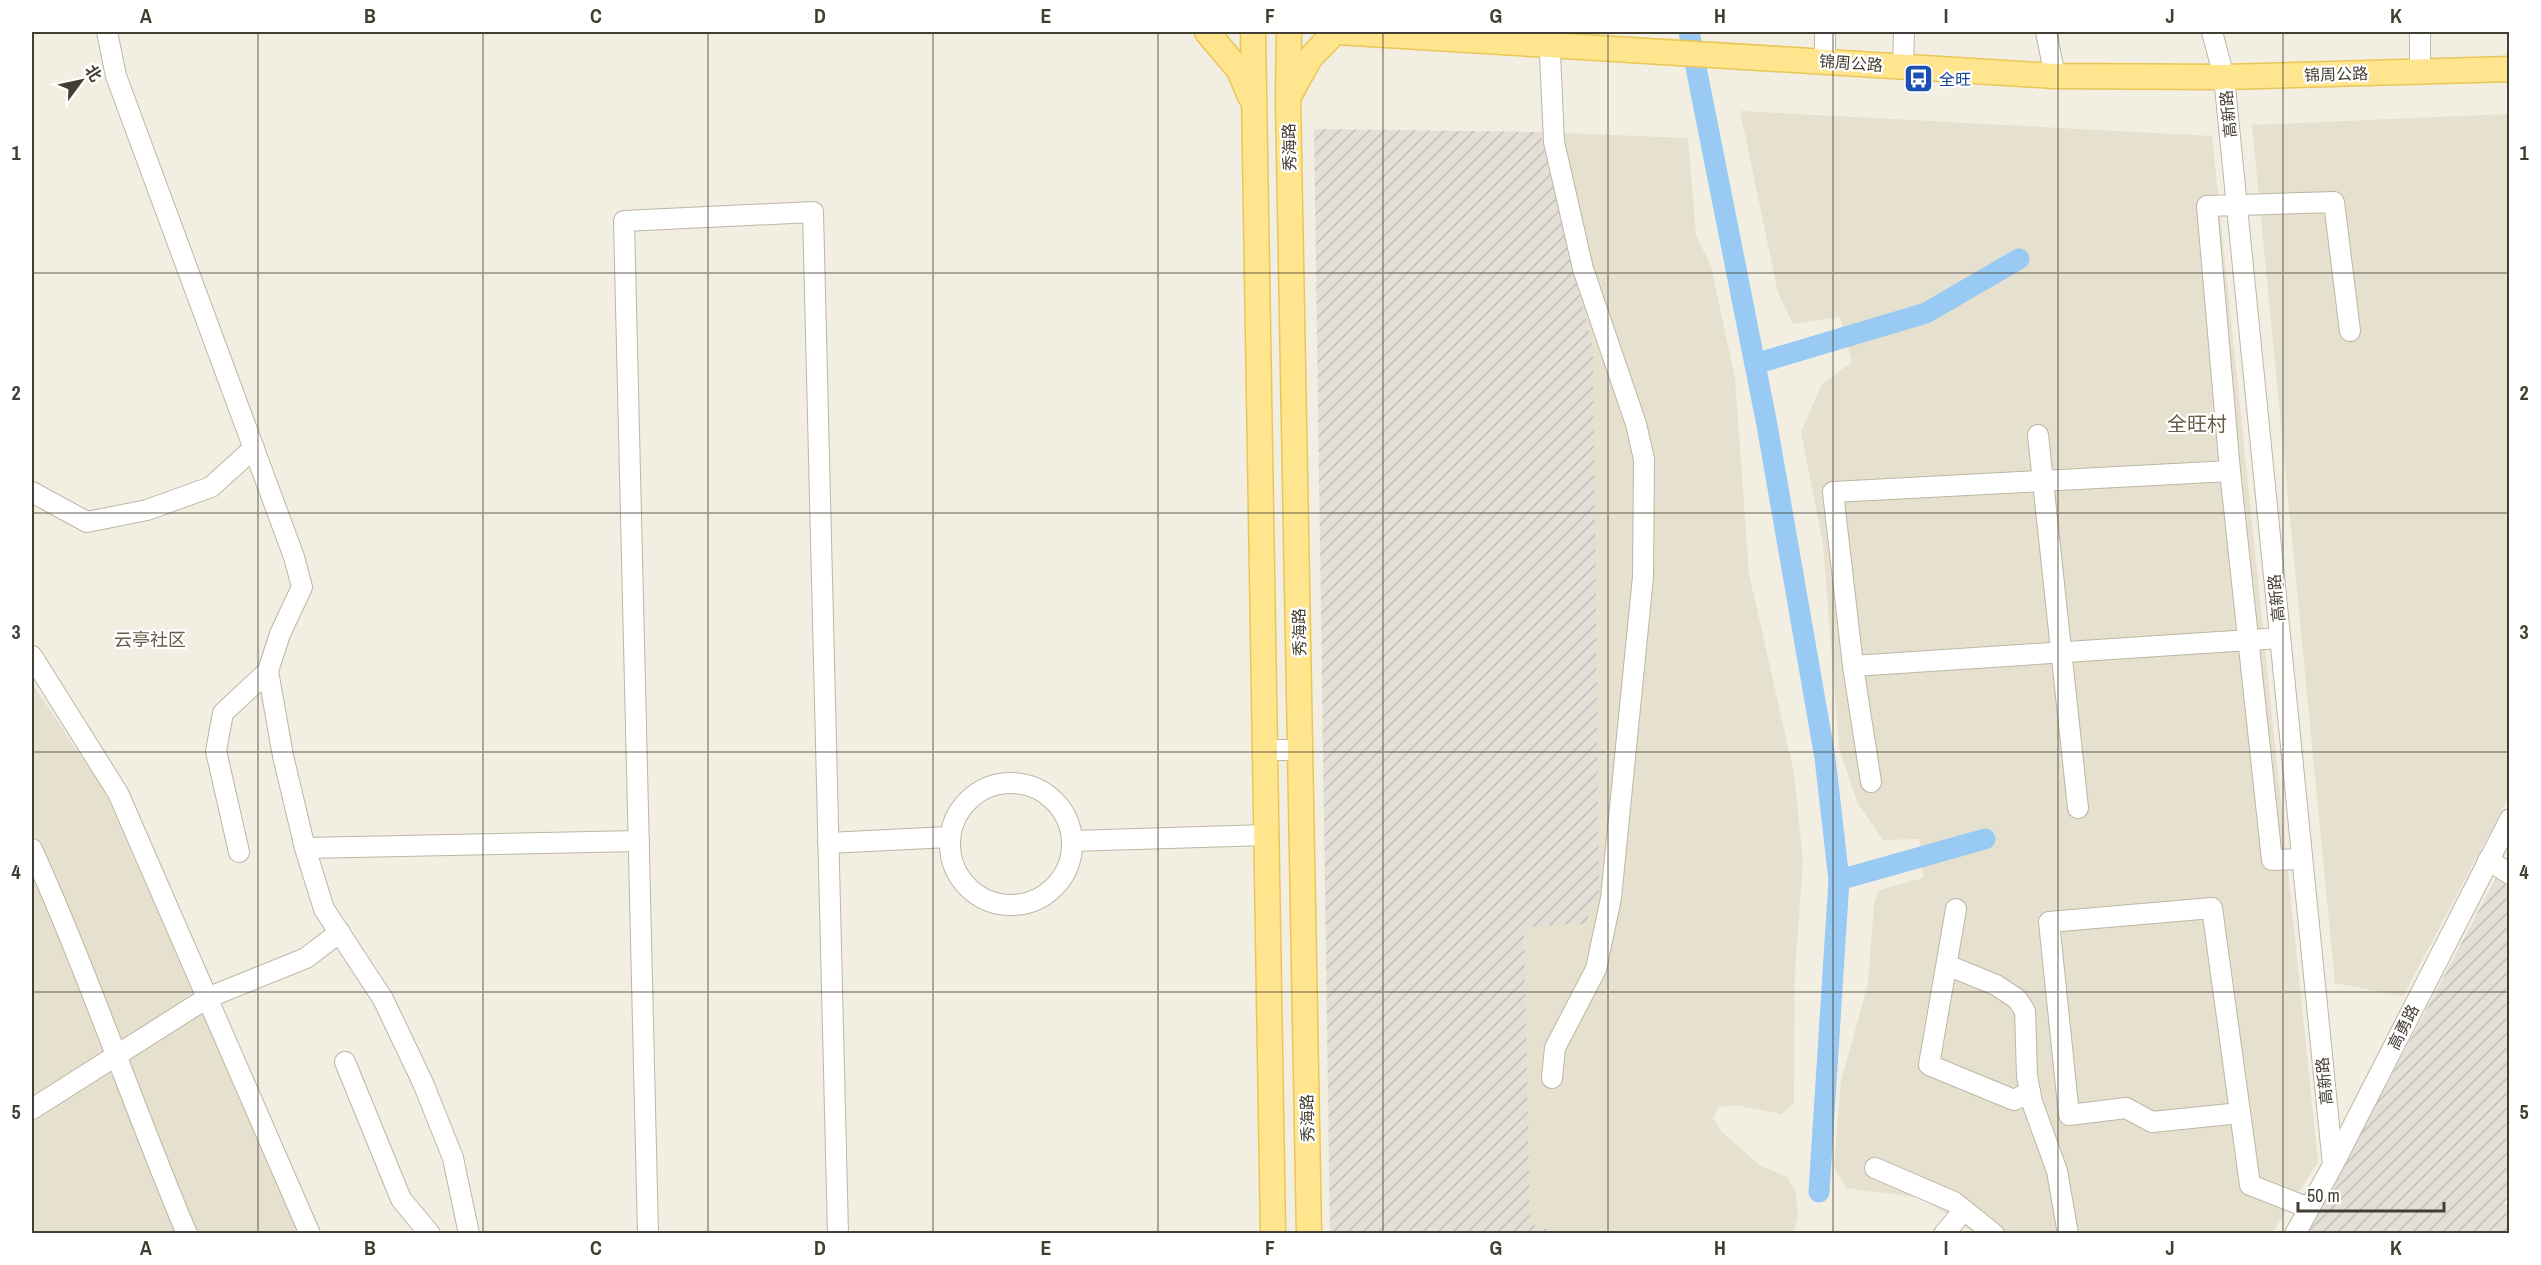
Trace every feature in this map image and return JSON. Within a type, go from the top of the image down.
[{"type":"main road","points":[[1207,32],[1239,70],[1254,107]]},
{"type":"main road","name":"秀海路","points":[[1253,32],[1273,1233]]},
{"type":"main road","name":"秀海路","points":[[1289,32],[1288,99],[1309,1233]]},
{"type":"main road","points":[[1288,99],[1310,58],[1336,32]]},
{"type":"main road","name":"锦周公路","points":[[1336,32],[1549,38],[1650,51],[2055,76],[2224,77],[2510,69]]},
{"type":"street","points":[[107,32],[116,76],[294,557],[302,587],[280,634],[268,671],[283,756],[305,848],[324,909],[382,999],[423,1083],[453,1158],[469,1233]]},
{"type":"street","points":[[1825,32],[1826,62]]},
{"type":"street","points":[[1903,67],[1904,32]]},
{"type":"street","points":[[2046,32],[2055,76]]},
{"type":"street","name":"高新路","points":[[2212,32],[2224,77],[2333,1165]]},
{"type":"street","points":[[2420,32],[2420,71]]},
{"type":"street","points":[[1549,38],[1557,153],[1583,269],[1636,424],[1644,459],[1643,577],[1611,898],[1596,969],[1555,1048],[1552,1078]]},
{"type":"street","points":[[2302,859],[2271,860],[2230,471],[2207,206],[2334,202],[2350,331]]},
{"type":"street","points":[[648,1233],[624,221],[813,212],[838,1233]]},
{"type":"street","points":[[2038,435],[2078,808]]},
{"type":"street","points":[[32,492],[87,522],[147,510],[211,487],[254,448]]},
{"type":"street","points":[[1870,782],[1853,666],[1833,492],[2230,471]]},
{"type":"street","points":[[1853,666],[2280,638]]},
{"type":"street","points":[[32,656],[118,793],[310,1233]]},
{"type":"street","points":[[239,852],[216,751],[223,713],[268,671]]},
{"type":"street","points":[[1264,750],[1301,750]]},
{"type":"street","points":[[1002,782],[1023,783],[1042,790],[1058,804],[1068,821],[1072,841],[1070,861],[1061,879],[1029,903],[1010,905],[990,902],[972,892],[958,876],[950,857],[949,837],[955,817],[966,800],[983,788],[1002,782]]},
{"type":"street","name":"高勇路","points":[[2295,1233],[2333,1165],[2510,819]]},
{"type":"street","points":[[1072,841],[1266,835]]},
{"type":"street","points":[[828,843],[949,837]]},
{"type":"street","points":[[305,848],[639,841]]},
{"type":"street","points":[[32,849],[71,936],[187,1233]]},
{"type":"street","points":[[2488,860],[2510,874]]},
{"type":"street","points":[[2240,1113],[2152,1122],[2126,1108],[2069,1115],[2049,922],[2212,908],[2250,1185],[2309,1208]]},
{"type":"street","points":[[1956,909],[1929,1065],[2014,1100],[2030,1092]]},
{"type":"street","points":[[32,1109],[207,998],[306,958],[340,932]]},
{"type":"street","points":[[1947,965],[1996,985],[2017,999],[2025,1011],[2027,1076],[2030,1092],[2057,1171],[2068,1233]]},
{"type":"street","points":[[345,1062],[401,1199],[430,1233]]},
{"type":"street","points":[[1875,1168],[1924,1187],[1964,1210],[1994,1233]]},
{"type":"street","points":[[1944,1233],[1964,1210]]},
{"type":"shaded area","points":[[1740,111],[2212,136],[2318,1162],[2272,1233],[1975,1233],[1922,1198],[1846,1188],[1834,1167],[1841,1081],[1868,984],[1874,904],[1879,890],[1923,878],[1919,839],[1883,840],[1857,802],[1839,748],[1823,544],[1801,432],[1822,384],[1852,362],[1840,317],[1793,324],[1778,293]]},
{"type":"shaded area","points":[[2509,114],[2509,797],[2403,996],[2335,983],[2252,125]]},
{"type":"shaded area","points":[[1314,129],[1540,132],[1593,348],[1599,893],[1585,924],[1524,927],[1530,1224],[1559,1233],[1330,1233]]},
{"type":"shaded area","points":[[1540,132],[1688,138],[1696,235],[1711,266],[1735,379],[1749,574],[1794,773],[1803,862],[1795,971],[1794,1103],[1781,1114],[1735,1105],[1719,1107],[1713,1118],[1722,1132],[1761,1166],[1787,1177],[1796,1193],[1798,1217],[1793,1233],[1559,1234],[1530,1224],[1524,926],[1585,924],[1593,348]]},
{"type":"shaded area","points":[[32,683],[105,792],[299,1233],[32,1233]]},
{"type":"shaded area","points":[[2496,878],[2510,887],[2510,1194],[2504,1203],[2509,1207],[2509,1233],[2308,1233]]},
{"type":"waterway","points":[[1689,32],[1767,425],[1825,758],[1839,880],[1819,1192]]},
{"type":"waterway","points":[[1755,364],[1926,313],[2019,259]]},
{"type":"waterway","points":[[1839,880],[1985,839]]},
{"type":"place","name":"全旺","points":[[1918,79]]},
{"type":"district","name":"全旺村","points":[[2197,424]]},
{"type":"district","name":"云亭社区","points":[[150,640]]}]
